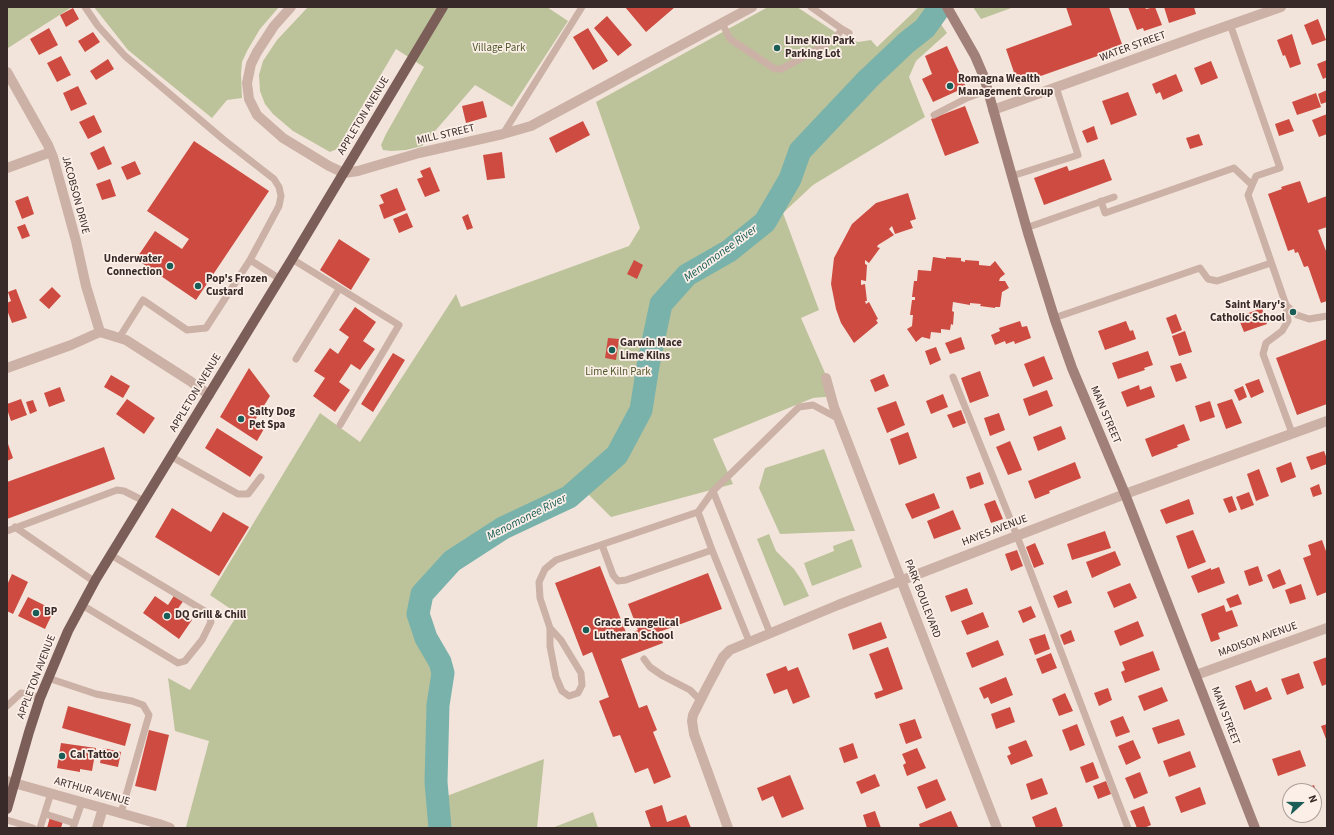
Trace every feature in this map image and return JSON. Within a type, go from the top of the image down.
[{"type":"main road","name":"APPLETON AVENUE","points":[[7,809],[11,782],[40,698],[68,631],[82,605],[111,555],[292,260],[443,7]]},
{"type":"main road","name":"MAIN STREET","points":[[947,7],[975,56],[988,90],[1026,228],[1054,318],[1072,368],[1125,494],[1255,828]]},
{"type":"street","points":[[291,7],[274,26],[251,64],[247,83],[248,99],[257,115],[283,138],[329,166],[344,173]]},
{"type":"street","name":"MILL STREET","points":[[344,173],[358,171],[419,153],[519,130],[541,122],[752,7]]},
{"type":"street","name":"WATER STREET","points":[[993,110],[1281,7]]},
{"type":"street","name":"JACOBSON DRIVE","points":[[7,72],[51,152],[76,241],[86,286],[100,332]]},
{"type":"street","points":[[7,168],[51,152]]},
{"type":"street","points":[[7,368],[71,345],[100,332],[132,344],[209,395]]},
{"type":"street","name":"PARK BOULEVARD","points":[[826,378],[839,419],[997,828]]},
{"type":"street","name":"HAYES AVENUE","points":[[728,828],[694,734],[692,721],[693,715],[700,700],[726,653],[734,647],[1125,494],[1327,421]]},
{"type":"street","name":"MADISON AVENUE","points":[[1196,675],[1327,628]]},
{"type":"street","name":"ARTHUR AVENUE","points":[[11,782],[170,828]]},
{"type":"street","points":[[97,828],[103,808]]},
{"type":"lane","points":[[85,7],[98,26],[125,56],[224,140],[274,179],[279,187],[281,196],[279,206],[250,260],[206,328],[187,330],[143,300],[119,338]]},
{"type":"lane","points":[[503,134],[582,7]]},
{"type":"lane","points":[[811,7],[849,33]]},
{"type":"lane","points":[[722,23],[730,39],[775,69],[781,69],[789,66],[834,40],[842,29]]},
{"type":"lane","points":[[1230,24],[1280,168],[1256,176],[1248,195],[1286,305],[1288,321],[1282,331],[1266,343],[1263,354],[1292,433]]},
{"type":"lane","points":[[1012,176],[1078,155],[1056,87]]},
{"type":"lane","points":[[934,115],[967,98],[988,90]]},
{"type":"lane","points":[[1101,201],[1105,213],[1234,168],[1252,185]]},
{"type":"lane","points":[[1026,228],[1114,196]]},
{"type":"lane","points":[[250,260],[280,279]]},
{"type":"lane","points":[[292,260],[399,325],[340,425]]},
{"type":"lane","points":[[1054,318],[1200,268],[1208,279],[1217,281],[1271,263]]},
{"type":"lane","points":[[296,359],[339,289]]},
{"type":"lane","points":[[1286,305],[1298,315],[1309,319],[1327,316]]},
{"type":"lane","points":[[953,377],[1017,536],[1128,828]]},
{"type":"lane","points":[[550,628],[561,640],[581,673],[582,686],[578,693],[569,696],[562,691],[556,677],[550,646],[550,628],[540,598],[539,582],[545,569],[556,560],[698,512],[713,491],[799,407],[813,405],[839,419]]},
{"type":"lane","points":[[172,457],[238,494],[248,494],[261,477]]},
{"type":"lane","points":[[7,531],[117,490],[124,491],[144,501]]},
{"type":"lane","points":[[713,491],[770,633]]},
{"type":"lane","points":[[698,512],[749,641]]},
{"type":"lane","points":[[15,527],[95,582]]},
{"type":"lane","points":[[602,545],[613,575],[618,581],[626,580],[712,550]]},
{"type":"lane","points":[[82,605],[178,664],[186,661],[202,640],[211,622],[208,612],[111,555]]},
{"type":"lane","points":[[644,659],[650,667],[663,676],[690,690],[700,700]]},
{"type":"lane","points":[[48,678],[96,694],[132,701],[143,705],[149,715],[121,813]]},
{"type":"lane","points":[[7,706],[21,693],[40,698]]},
{"type":"lane","points":[[40,828],[51,793]]},
{"type":"lane","points":[[45,814],[73,825],[82,802]]},
{"type":"lane","points":[[7,820],[33,828]]},
{"type":"green space","points":[[7,7],[72,7],[8,48]]},
{"type":"green space","points":[[94,7],[279,7],[260,29],[242,62],[242,98],[227,100],[212,118],[128,50]]},
{"type":"green space","name":"Village Park","points":[[308,7],[547,7],[568,21],[512,107],[475,85],[422,146],[406,150],[391,151],[383,150],[381,145],[424,67],[396,49],[337,149],[330,152],[293,131],[273,114],[265,104],[260,91],[259,75],[263,61],[277,40]]},
{"type":"green space","name":"Lime Kiln Park","points":[[768,7],[797,7],[841,36],[858,42],[871,40],[877,47],[919,7],[929,7],[947,33],[916,61],[909,77],[925,117],[813,185],[783,213],[819,310],[801,318],[835,396],[813,398],[713,439],[733,484],[611,517],[574,480],[554,498],[503,522],[448,554],[425,574],[415,593],[410,616],[415,631],[430,655],[435,674],[434,701],[427,741],[431,802],[544,759],[537,828],[186,827],[209,741],[175,731],[168,678],[190,690],[238,614],[210,595],[320,413],[360,442],[456,294],[461,307],[629,246],[640,228],[596,102]]},
{"type":"green space","points":[[973,7],[1014,7],[981,19]]},
{"type":"green space","points":[[824,449],[855,531],[780,534],[759,488],[765,468]]},
{"type":"green space","points":[[769,534],[776,551],[794,569],[809,596],[784,606],[757,539]]},
{"type":"green space","points":[[852,539],[862,567],[812,586],[804,563],[834,551],[833,546]]},
{"type":"green space","points":[[593,812],[598,828],[552,828]]},
{"type":"building","points":[[625,7],[675,7],[646,32]]},
{"type":"building","points":[[1066,7],[1109,7],[1123,47],[1018,84],[1006,49],[1072,25]]},
{"type":"building","points":[[1128,7],[1145,7],[1146,9],[1155,7],[1162,25],[1144,31],[1143,28],[1137,30]]},
{"type":"building","points":[[1164,7],[1194,7],[1196,14],[1169,23]]},
{"type":"building","points":[[73,8],[79,19],[66,27],[60,15]]},
{"type":"building","points":[[607,16],[632,45],[618,56],[594,28]]},
{"type":"building","points":[[1318,19],[1326,40],[1312,45],[1304,25]]},
{"type":"building","points":[[49,28],[58,45],[39,55],[30,39]]},
{"type":"building","points":[[588,28],[608,61],[593,70],[573,37]]},
{"type":"building","points":[[93,32],[100,42],[85,52],[78,41]]},
{"type":"building","points":[[1292,34],[1301,64],[1290,68],[1285,55],[1283,56],[1277,40]]},
{"type":"building","points":[[947,46],[966,87],[933,102],[922,79],[932,74],[925,56]]},
{"type":"building","points":[[61,56],[71,75],[57,82],[47,63]]},
{"type":"building","points":[[108,59],[114,69],[96,80],[90,71]]},
{"type":"building","points":[[1327,60],[1327,77],[1323,79],[1317,64]]},
{"type":"building","points":[[1211,61],[1218,78],[1201,85],[1194,68]]},
{"type":"building","points":[[1176,74],[1183,91],[1163,100],[1160,92],[1156,94],[1152,84]]},
{"type":"building","points":[[78,86],[87,104],[71,111],[63,93]]},
{"type":"building","points":[[1327,90],[1327,102],[1321,104],[1318,94]]},
{"type":"building","points":[[1128,92],[1137,115],[1111,125],[1102,101]]},
{"type":"building","points":[[1316,93],[1321,107],[1297,115],[1292,102]]},
{"type":"building","points":[[483,101],[487,117],[466,123],[462,106]]},
{"type":"building","points":[[965,106],[979,143],[945,156],[931,119]]},
{"type":"building","points":[[1327,114],[1327,134],[1319,137],[1312,120]]},
{"type":"building","points":[[94,115],[102,132],[88,139],[79,122]]},
{"type":"building","points":[[1289,119],[1294,131],[1279,136],[1275,124]]},
{"type":"building","points":[[583,121],[590,135],[556,153],[549,138]]},
{"type":"building","points":[[1094,126],[1098,139],[1087,143],[1082,131]]},
{"type":"building","points":[[1199,134],[1203,145],[1190,149],[1186,138]]},
{"type":"building","points":[[194,141],[269,191],[196,300],[136,259],[155,231],[182,249],[189,239],[147,211]]},
{"type":"building","points":[[104,146],[112,164],[98,170],[90,153]]},
{"type":"building","points":[[502,152],[505,178],[487,180],[483,155]]},
{"type":"building","points":[[1104,159],[1112,180],[1044,205],[1034,178],[1067,166],[1069,171]]},
{"type":"building","points":[[135,161],[141,174],[127,180],[121,167]]},
{"type":"building","points":[[430,167],[440,191],[425,197],[417,179],[423,177],[420,171]]},
{"type":"building","points":[[110,179],[116,196],[102,200],[96,184]]},
{"type":"building","points":[[1300,181],[1308,203],[1327,196],[1327,227],[1318,230],[1326,251],[1327,250],[1327,301],[1321,303],[1308,266],[1304,267],[1298,252],[1295,253],[1294,249],[1288,251],[1268,194],[1282,189],[1281,187]]},
{"type":"building","points":[[397,188],[406,210],[384,219],[379,205],[384,203],[380,195]]},
{"type":"building","points":[[908,193],[916,219],[910,221],[913,228],[895,234],[892,226],[889,229],[894,235],[878,245],[877,247],[880,248],[869,263],[865,260],[865,264],[867,265],[866,281],[861,280],[861,285],[865,284],[866,304],[869,302],[878,319],[876,320],[878,323],[854,343],[841,323],[836,309],[831,284],[834,258],[852,224],[876,203]]},
{"type":"building","points":[[28,196],[34,214],[22,219],[15,201]]},
{"type":"building","points":[[407,213],[413,227],[399,233],[393,219]]},
{"type":"building","points":[[468,214],[473,228],[467,230],[462,217]]},
{"type":"building","points":[[25,224],[30,236],[22,239],[17,227]]},
{"type":"building","points":[[339,239],[370,259],[351,290],[320,270]]},
{"type":"building","points":[[933,257],[946,259],[946,257],[961,258],[961,261],[979,261],[979,265],[990,266],[995,261],[1005,274],[999,281],[1005,281],[1009,288],[1002,292],[1000,307],[995,308],[980,306],[981,304],[970,303],[970,305],[953,302],[953,325],[951,324],[950,330],[941,329],[941,333],[931,332],[930,339],[922,337],[916,342],[907,329],[912,326],[913,315],[910,315],[912,300],[915,300],[915,297],[912,297],[914,281],[917,281],[918,270],[931,271]]},
{"type":"building","points":[[634,260],[643,265],[637,279],[627,274]]},
{"type":"building","points":[[52,287],[61,296],[49,309],[39,300]]},
{"type":"building","points":[[16,289],[27,318],[12,323],[7,310],[7,303],[11,301],[8,292]]},
{"type":"building","points":[[355,307],[376,322],[363,341],[375,349],[360,370],[351,364],[339,382],[350,390],[335,412],[313,396],[325,378],[314,371],[330,348],[338,354],[349,337],[339,330]]},
{"type":"building","points":[[1262,308],[1267,324],[1244,332],[1238,317]]},
{"type":"building","points":[[1176,314],[1182,330],[1172,334],[1166,318]]},
{"type":"building","points":[[1020,321],[1022,327],[1027,326],[1031,338],[1015,344],[1014,341],[1006,344],[1005,341],[995,345],[991,335],[1000,331],[999,328]]},
{"type":"building","points":[[1126,321],[1130,331],[1133,330],[1136,339],[1105,350],[1098,331]]},
{"type":"building","points":[[1185,331],[1192,352],[1179,356],[1172,336]]},
{"type":"building","points":[[961,337],[965,349],[950,354],[945,343]]},
{"type":"building","points":[[608,338],[619,339],[616,360],[605,358]]},
{"type":"building","points":[[1327,339],[1327,404],[1297,415],[1276,358]]},
{"type":"building","points":[[936,347],[941,360],[930,365],[925,351]]},
{"type":"building","points":[[1148,351],[1153,365],[1144,368],[1145,370],[1118,379],[1112,363]]},
{"type":"building","points":[[393,353],[405,360],[373,412],[361,404]]},
{"type":"building","points":[[1044,356],[1053,379],[1033,387],[1024,364]]},
{"type":"building","points":[[1181,363],[1187,378],[1176,382],[1170,366]]},
{"type":"building","points":[[249,368],[270,396],[255,420],[265,427],[257,441],[220,417]]},
{"type":"building","points":[[980,371],[989,396],[970,403],[961,378]]},
{"type":"building","points":[[884,374],[889,386],[875,392],[870,380]]},
{"type":"building","points":[[111,375],[130,386],[123,398],[104,387]]},
{"type":"building","points":[[1259,379],[1264,392],[1251,398],[1245,384]]},
{"type":"building","points":[[1139,385],[1140,390],[1151,386],[1155,397],[1127,407],[1121,392]]},
{"type":"building","points":[[1243,386],[1247,397],[1239,401],[1234,390]]},
{"type":"building","points":[[60,387],[65,401],[49,407],[44,393]]},
{"type":"building","points":[[1047,390],[1053,406],[1029,416],[1023,399]]},
{"type":"building","points":[[943,394],[948,407],[931,414],[926,401]]},
{"type":"building","points":[[21,399],[27,415],[11,421],[7,404]]},
{"type":"building","points":[[127,399],[155,418],[144,434],[116,414]]},
{"type":"building","points":[[1232,399],[1242,423],[1226,429],[1217,404]]},
{"type":"building","points":[[33,400],[37,411],[30,414],[26,402]]},
{"type":"building","points":[[896,401],[905,425],[887,433],[877,408]]},
{"type":"building","points":[[1210,401],[1215,417],[1200,422],[1195,406]]},
{"type":"building","points":[[961,410],[966,423],[953,428],[947,415]]},
{"type":"building","points":[[999,413],[1005,430],[990,436],[984,418]]},
{"type":"building","points":[[1184,424],[1190,440],[1177,445],[1178,447],[1152,457],[1145,439]]},
{"type":"building","points":[[1061,426],[1066,439],[1038,451],[1033,437]]},
{"type":"building","points":[[217,428],[263,457],[250,477],[205,448]]},
{"type":"building","points":[[908,432],[917,458],[899,465],[890,439]]},
{"type":"building","points":[[7,441],[13,458],[7,461]]},
{"type":"building","points":[[1010,441],[1022,470],[1008,475],[996,447]]},
{"type":"building","points":[[104,447],[115,479],[7,519],[7,482]]},
{"type":"building","points":[[1324,451],[1327,464],[1311,470],[1306,457]]},
{"type":"building","points":[[1075,462],[1081,478],[1049,491],[1050,493],[1035,499],[1028,481]]},
{"type":"building","points":[[1291,462],[1296,477],[1281,483],[1276,468]]},
{"type":"building","points":[[1259,469],[1269,496],[1256,501],[1247,474]]},
{"type":"building","points":[[980,472],[984,484],[970,489],[966,477]]},
{"type":"building","points":[[1319,484],[1322,494],[1313,497],[1310,488]]},
{"type":"building","points":[[1249,492],[1254,505],[1241,510],[1236,497]]},
{"type":"building","points":[[934,493],[940,508],[912,519],[905,504]]},
{"type":"building","points":[[1232,496],[1237,510],[1229,513],[1223,499]]},
{"type":"building","points":[[1189,499],[1194,514],[1166,524],[1160,510]]},
{"type":"building","points":[[995,500],[1003,519],[991,523],[984,504]]},
{"type":"building","points":[[172,508],[211,532],[223,512],[249,527],[219,576],[155,537]]},
{"type":"building","points":[[953,510],[961,529],[934,539],[927,521]]},
{"type":"building","points":[[1193,530],[1206,562],[1188,569],[1176,536]]},
{"type":"building","points":[[1105,531],[1111,548],[1072,560],[1067,544]]},
{"type":"building","points":[[1322,540],[1327,554],[1327,592],[1317,596],[1303,558],[1311,555],[1308,545]]},
{"type":"building","points":[[1035,543],[1044,564],[1034,568],[1026,547]]},
{"type":"building","points":[[1017,550],[1023,566],[1011,571],[1005,554]]},
{"type":"building","points":[[1115,551],[1121,565],[1092,578],[1086,562]]},
{"type":"building","points":[[600,566],[627,635],[638,630],[628,604],[708,573],[722,609],[659,632],[663,643],[621,659],[639,708],[647,705],[657,730],[653,732],[671,777],[654,784],[648,768],[635,773],[620,735],[613,737],[599,701],[609,697],[592,652],[583,656],[555,583]]},
{"type":"building","points":[[1258,566],[1263,581],[1249,586],[1244,571]]},
{"type":"building","points":[[1219,567],[1225,583],[1198,593],[1191,576],[1211,568],[1211,570]]},
{"type":"building","points":[[1280,569],[1286,584],[1273,589],[1267,575]]},
{"type":"building","points":[[12,574],[28,582],[13,614],[7,611],[7,585]]},
{"type":"building","points":[[1130,583],[1137,598],[1114,608],[1107,592]]},
{"type":"building","points":[[1301,584],[1306,599],[1290,604],[1285,590]]},
{"type":"building","points":[[967,588],[973,604],[951,612],[945,596]]},
{"type":"building","points":[[1067,590],[1072,603],[1058,608],[1053,596]]},
{"type":"building","name":"DQ Grill & Chill","points":[[175,594],[184,600],[177,610],[192,620],[179,639],[143,613],[155,596],[168,605]]},
{"type":"building","points":[[1238,594],[1242,604],[1230,608],[1226,599]]},
{"type":"building","name":"BP","points":[[28,597],[54,610],[45,629],[18,616]]},
{"type":"building","points":[[1224,605],[1226,612],[1232,610],[1238,626],[1218,633],[1220,639],[1211,642],[1201,614]]},
{"type":"building","points":[[1031,606],[1036,617],[1023,623],[1018,611]]},
{"type":"building","points":[[983,612],[989,627],[967,635],[961,621]]},
{"type":"building","points":[[1138,621],[1144,636],[1120,646],[1114,631]]},
{"type":"building","points":[[881,622],[887,638],[853,650],[848,634]]},
{"type":"building","points":[[1071,630],[1075,641],[1064,645],[1060,635]]},
{"type":"building","points":[[1045,634],[1050,649],[1035,655],[1029,639]]},
{"type":"building","points":[[998,640],[1004,655],[972,668],[966,653]]},
{"type":"building","points":[[888,647],[903,689],[876,699],[874,693],[883,690],[869,654]]},
{"type":"building","points":[[1153,651],[1160,670],[1125,683],[1121,672],[1125,670],[1122,662]]},
{"type":"building","points":[[1051,653],[1057,668],[1042,674],[1036,659]]},
{"type":"building","points":[[1327,657],[1327,684],[1322,686],[1313,662]]},
{"type":"building","points":[[786,666],[788,671],[798,667],[810,697],[793,704],[787,689],[774,694],[766,674]]},
{"type":"building","points":[[1299,673],[1304,688],[1287,695],[1281,679]]},
{"type":"building","points":[[1006,677],[1013,695],[991,704],[988,697],[984,699],[979,688]]},
{"type":"building","points":[[1251,680],[1256,692],[1267,687],[1272,699],[1244,710],[1235,686]]},
{"type":"building","points":[[1162,687],[1168,701],[1144,711],[1138,696]]},
{"type":"building","points":[[1108,688],[1112,700],[1099,706],[1094,693]]},
{"type":"building","points":[[1065,693],[1073,711],[1059,716],[1052,699]]},
{"type":"building","points":[[68,706],[131,724],[125,746],[62,728]]},
{"type":"building","points":[[1010,707],[1015,722],[996,729],[991,714]]},
{"type":"building","points":[[1123,716],[1130,732],[1116,737],[1110,721]]},
{"type":"building","points":[[915,719],[922,738],[906,744],[899,724]]},
{"type":"building","points":[[1179,719],[1185,735],[1158,744],[1152,728]]},
{"type":"building","points":[[1077,724],[1085,745],[1070,751],[1062,730]]},
{"type":"building","points":[[1327,724],[1327,738],[1326,739],[1321,726]]},
{"type":"building","points":[[149,730],[169,735],[156,791],[135,786]]},
{"type":"building","points":[[1026,740],[1033,756],[1011,765],[1007,756],[1011,754],[1008,747]]},
{"type":"building","points":[[1133,740],[1141,758],[1126,765],[1118,746]]},
{"type":"building","points":[[61,743],[96,748],[92,771],[80,769],[80,772],[57,768]]},
{"type":"building","points":[[853,743],[858,758],[844,763],[839,748]]},
{"type":"building","points":[[103,748],[121,752],[118,767],[100,763]]},
{"type":"building","points":[[917,748],[926,768],[907,776],[903,765],[906,763],[902,754]]},
{"type":"building","points":[[1300,750],[1306,766],[1278,776],[1272,759]]},
{"type":"building","points":[[1190,751],[1196,767],[1169,777],[1163,761]]},
{"type":"building","points":[[1093,762],[1099,778],[1086,783],[1080,767]]},
{"type":"building","points":[[1140,772],[1148,793],[1134,799],[1125,778]]},
{"type":"building","points":[[875,774],[880,786],[861,794],[856,782]]},
{"type":"building","points":[[790,775],[804,809],[782,818],[773,796],[762,801],[757,788]]},
{"type":"building","points":[[1042,778],[1048,794],[1031,800],[1026,784]]},
{"type":"building","points":[[937,779],[946,800],[926,809],[917,787]]},
{"type":"building","points":[[1106,781],[1111,794],[1098,799],[1093,786]]},
{"type":"building","points":[[1200,787],[1206,804],[1181,813],[1175,797]]},
{"type":"building","points":[[662,805],[667,822],[686,815],[691,828],[651,828],[645,811]]},
{"type":"building","points":[[1144,806],[1151,825],[1144,828],[1137,828],[1130,811]]},
{"type":"building","points":[[1056,807],[1063,826],[1059,828],[1036,828],[1032,817]]},
{"type":"building","points":[[875,811],[881,828],[867,828],[863,815]]},
{"type":"building","points":[[951,811],[958,827],[920,828],[919,824]]},
{"type":"building","points":[[50,817],[63,821],[61,828],[47,828]]},
{"type":"waterway","name":"Menomonee River","points":[[440,828],[436,782],[438,705],[443,673],[440,662],[426,638],[418,614],[422,594],[452,561],[503,528],[569,497],[617,455],[641,410],[648,366],[661,304],[687,275],[729,251],[765,222],[790,179],[800,151],[868,79],[906,43],[925,28],[940,7]]},
{"type":"place","name":"Lime Kiln Park Parking Lot","points":[[777,48]]},
{"type":"place","name":"Romagna Wealth Management Group","points":[[950,86]]},
{"type":"place","name":"Underwater Connection","points":[[170,266]]},
{"type":"place","name":"Pop's Frozen Custard","points":[[198,286]]},
{"type":"place","name":"Saint Mary's Catholic School","points":[[1293,312]]},
{"type":"place","name":"Garwin Mace Lime Kilns","points":[[612,350]]},
{"type":"place","name":"Salty Dog Pet Spa","points":[[241,419]]},
{"type":"place","name":"BP","points":[[36,613]]},
{"type":"place","name":"DQ Grill & Chill","points":[[167,616]]},
{"type":"place","name":"Grace Evangelical Lutheran School","points":[[586,630]]},
{"type":"place","name":"Cal Tattoo","points":[[62,756]]}]
